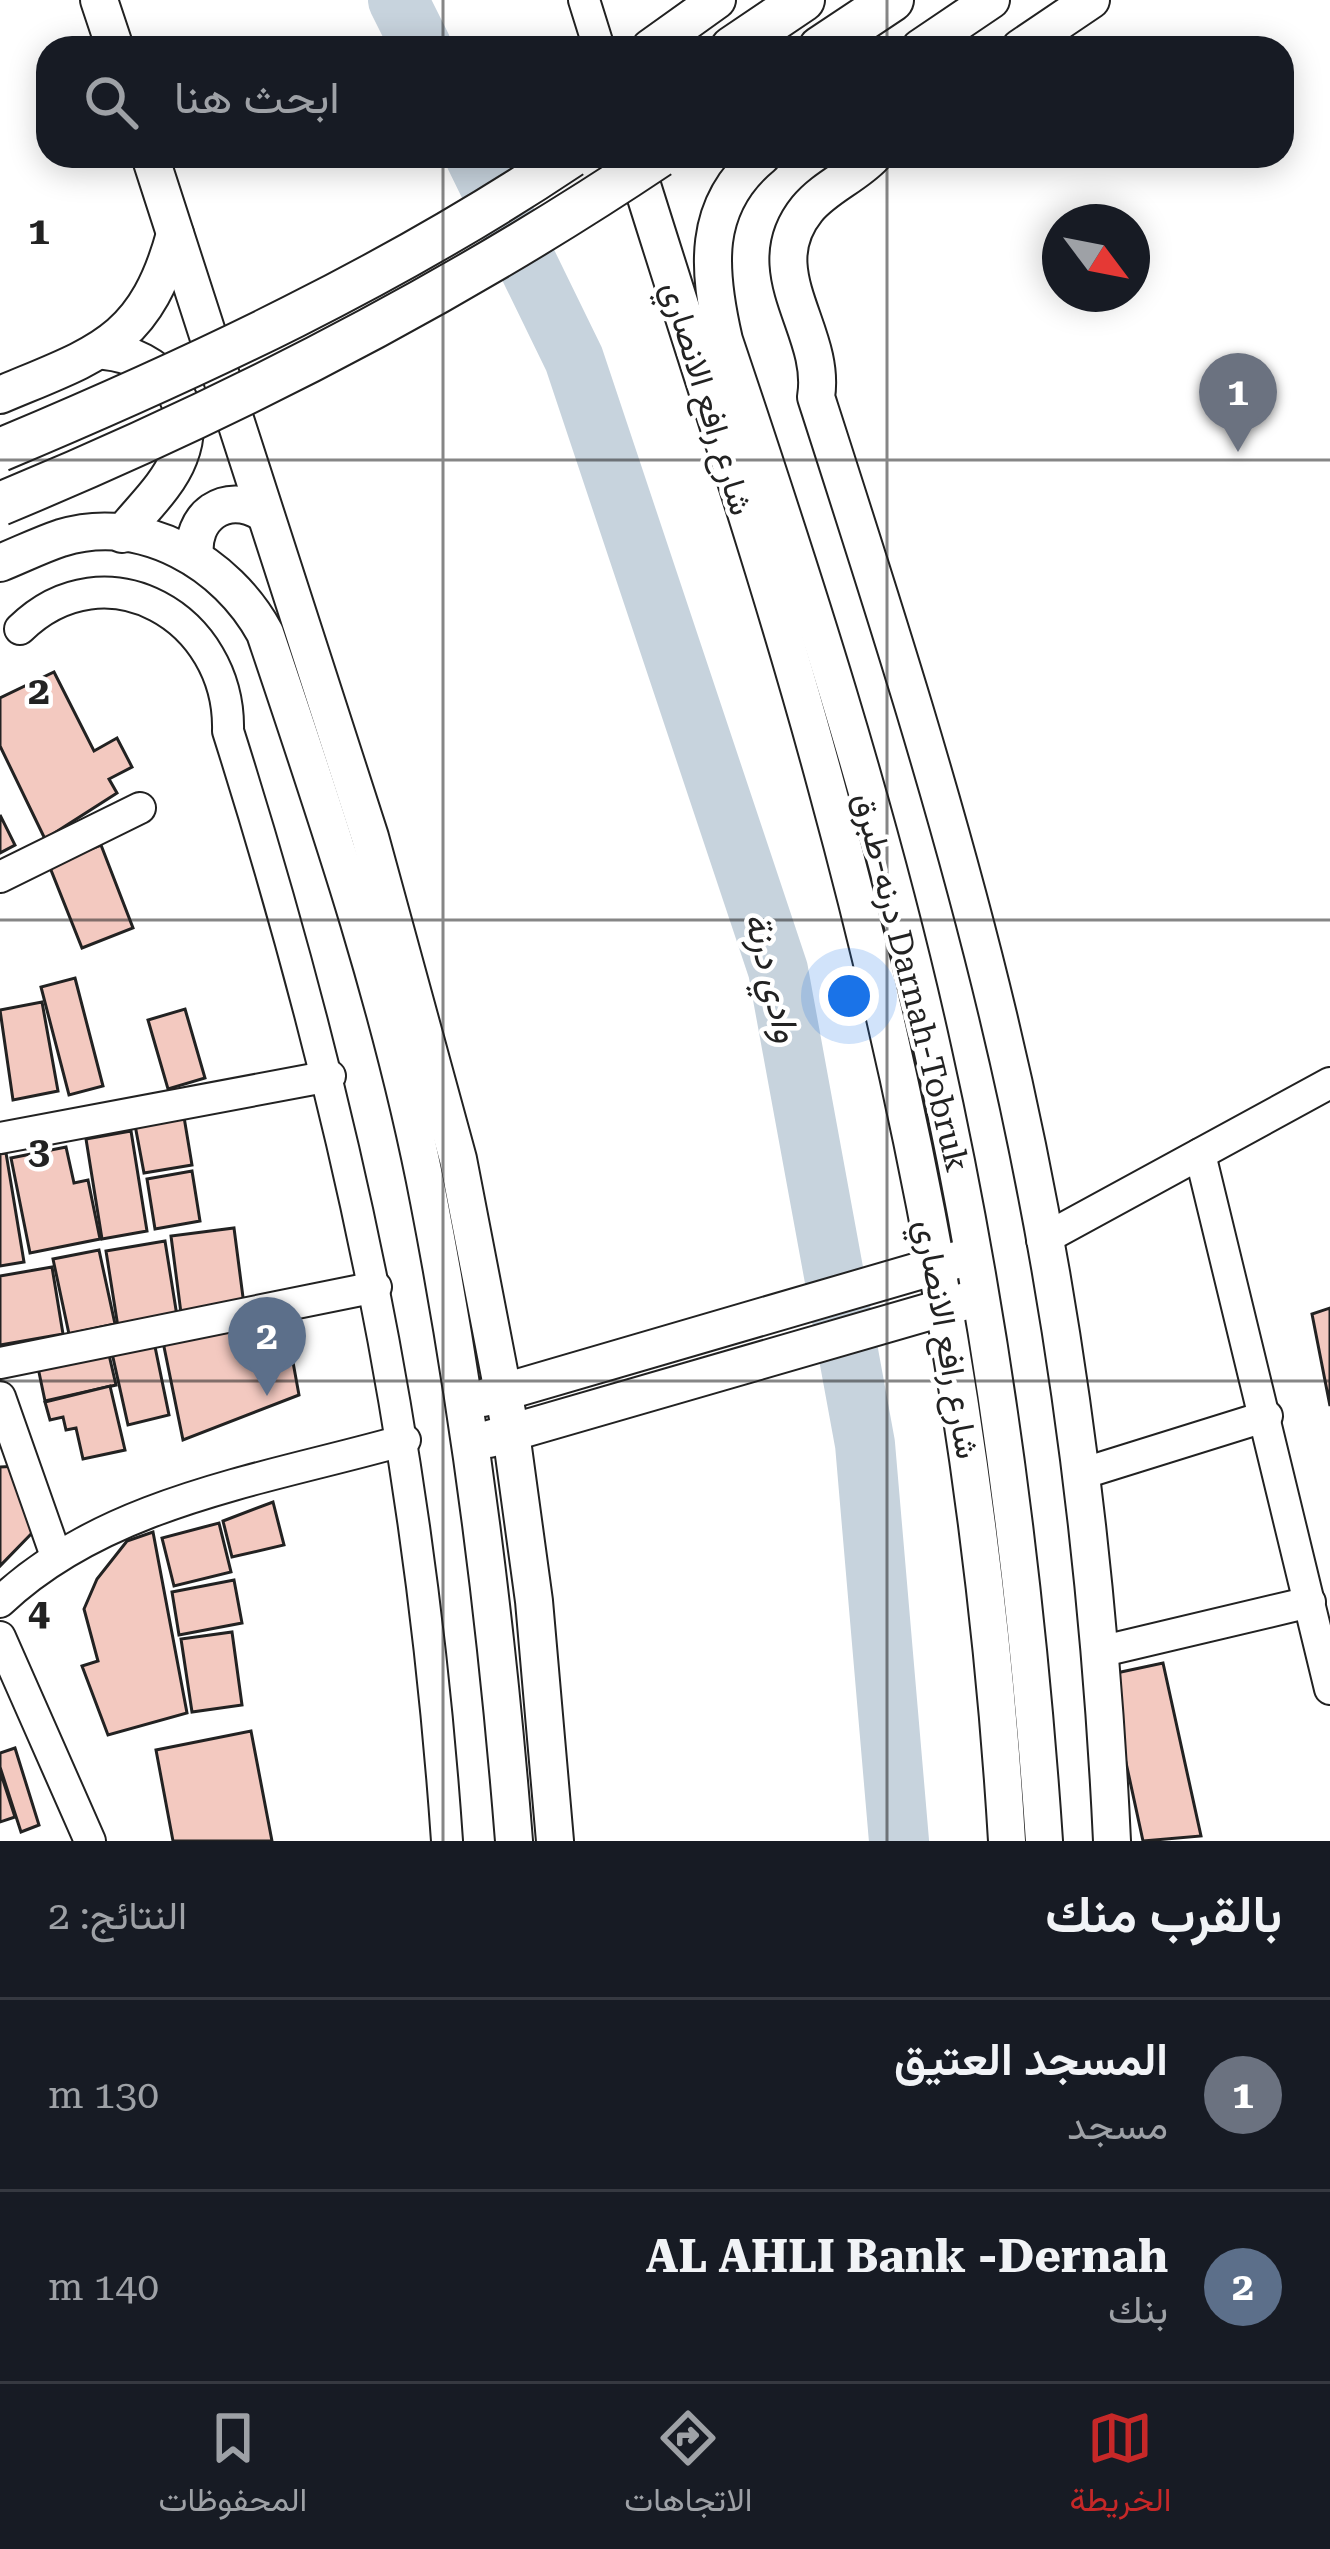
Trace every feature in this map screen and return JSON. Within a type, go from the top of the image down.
[{"type":"main road","points":[[749,36],[803,0]]},
{"type":"main road","points":[[838,36],[892,0]]},
{"type":"main road","points":[[0,450],[257,337],[413,254],[552,168]]},
{"type":"main road","points":[[0,504],[276,382],[448,290],[640,168]]},
{"type":"street","points":[[99,0],[111,36]]},
{"type":"street","points":[[584,0],[595,36]]},
{"type":"street","points":[[667,36],[717,0]]},
{"type":"street","points":[[938,36],[991,0]]},
{"type":"street","points":[[1038,36],[1091,0]]},
{"type":"street","points":[[153,168],[370,837],[521,1387],[528,1428],[534,1600],[555,1841]]},
{"type":"street","name":"شارع رافع الانصاري","points":[[637,168],[827,785],[896,1065],[937,1266],[986,1591],[1007,1841]]},
{"type":"street","name":"درنه-طبرق Darnah-Tobruk","points":[[749,168],[718,217],[710,280],[724,340],[858,760],[933,1050],[981,1297],[1023,1591],[1044,1841]]},
{"type":"street","points":[[827,168],[789,198],[777,216],[767,254],[771,290],[797,370],[816,397],[914,702],[974,914],[1042,1240],[1081,1474],[1112,1841]]},
{"type":"street","points":[[816,397],[816,366],[789,285],[788,248],[815,200],[857,168]]},
{"type":"street","points":[[0,395],[106,351],[142,317],[175,234]]},
{"type":"street","points":[[106,351],[126,353],[160,372],[173,387],[185,423],[184,442],[170,476],[122,534]]},
{"type":"street","points":[[196,557],[196,531],[212,510],[238,503],[262,512]]},
{"type":"street","points":[[0,563],[64,537],[122,534],[151,538],[196,557],[233,587],[265,634],[340,860],[428,1198],[469,1445],[514,1841]]},
{"type":"street","points":[[10,634],[45,606],[93,594],[129,596],[159,606],[203,643],[227,706],[228,731],[330,1076],[376,1287],[404,1440],[432,1651],[448,1841]]},
{"type":"street","points":[[0,878],[140,808]]},
{"type":"street","points":[[0,1138],[330,1076]]},
{"type":"street","points":[[1042,1240],[1330,1083]]},
{"type":"street","points":[[1200,1154],[1330,1689]]},
{"type":"street","points":[[463,1404],[974,1255]]},
{"type":"street","points":[[0,1363],[376,1287]]},
{"type":"street","points":[[469,1445],[981,1297]]},
{"type":"street","points":[[0,1397],[56,1556]]},
{"type":"street","points":[[1081,1474],[1267,1416]]},
{"type":"street","points":[[0,1602],[56,1556],[134,1518],[404,1440]]},
{"type":"street","points":[[1099,1652],[1310,1602]]},
{"type":"street","points":[[0,1636],[90,1841]]},
{"type":"building","points":[[54,672],[94,751],[117,738],[132,767],[109,779],[117,793],[45,839],[0,746],[0,698]]},
{"type":"building","points":[[0,815],[15,845],[0,853]]},
{"type":"building","points":[[101,845],[133,928],[82,948],[49,865]]},
{"type":"building","points":[[75,978],[103,1086],[69,1095],[41,987]]},
{"type":"building","points":[[42,1002],[58,1091],[13,1100],[0,1010]]},
{"type":"building","points":[[185,1009],[205,1078],[168,1089],[148,1020]]},
{"type":"building","points":[[184,1117],[192,1165],[144,1173],[135,1125]]},
{"type":"building","points":[[131,1131],[147,1231],[102,1239],[86,1139]]},
{"type":"building","points":[[66,1147],[74,1183],[88,1180],[100,1239],[30,1253],[11,1158]]},
{"type":"building","points":[[6,1153],[24,1262],[0,1266],[0,1154]]},
{"type":"building","points":[[192,1171],[200,1221],[155,1229],[147,1179]]},
{"type":"building","points":[[234,1228],[244,1305],[181,1313],[171,1236]]},
{"type":"building","points":[[165,1241],[177,1316],[118,1327],[106,1251]]},
{"type":"building","points":[[99,1250],[115,1324],[69,1334],[53,1259]]},
{"type":"building","points":[[52,1267],[63,1334],[0,1345],[0,1276]]},
{"type":"building","points":[[1330,1308],[1330,1406],[1312,1314]]},
{"type":"building","points":[[284,1313],[299,1395],[183,1440],[162,1337]]},
{"type":"building","points":[[153,1337],[169,1415],[128,1425],[110,1344]]},
{"type":"building","points":[[106,1342],[116,1385],[45,1401],[36,1358]]},
{"type":"building","points":[[110,1386],[125,1450],[83,1459],[76,1428],[66,1430],[63,1417],[50,1420],[45,1402]]},
{"type":"building","points":[[19,1466],[33,1532],[0,1566],[0,1467]]},
{"type":"building","points":[[273,1502],[284,1545],[232,1557],[223,1521]]},
{"type":"building","points":[[219,1523],[231,1572],[174,1586],[162,1538]]},
{"type":"building","points":[[153,1532],[187,1713],[108,1735],[82,1666],[98,1661],[84,1609],[97,1579],[127,1541]]},
{"type":"building","points":[[234,1580],[242,1623],[179,1635],[172,1592]]},
{"type":"building","points":[[232,1632],[242,1705],[192,1712],[181,1639]]},
{"type":"building","points":[[1163,1663],[1201,1836],[1143,1841],[1107,1675]]},
{"type":"building","points":[[251,1731],[272,1841],[173,1841],[156,1750]]},
{"type":"building","points":[[15,1748],[39,1825],[21,1832],[0,1767],[0,1753]]},
{"type":"building","points":[[0,1771],[15,1817],[0,1822]]},
{"type":"waterway","name":"وادي درنة","points":[[398,0],[416,36]]},
{"type":"waterway","name":"وادي درنة","points":[[481,168],[574,359],[778,970],[865,1444],[899,1841]]},
{"type":"place","name":"المسجد العتيق","points":[[1238,452]]},
{"type":"place","name":"AL AHLI Bank -Dernah","points":[[267,1396]]}]
